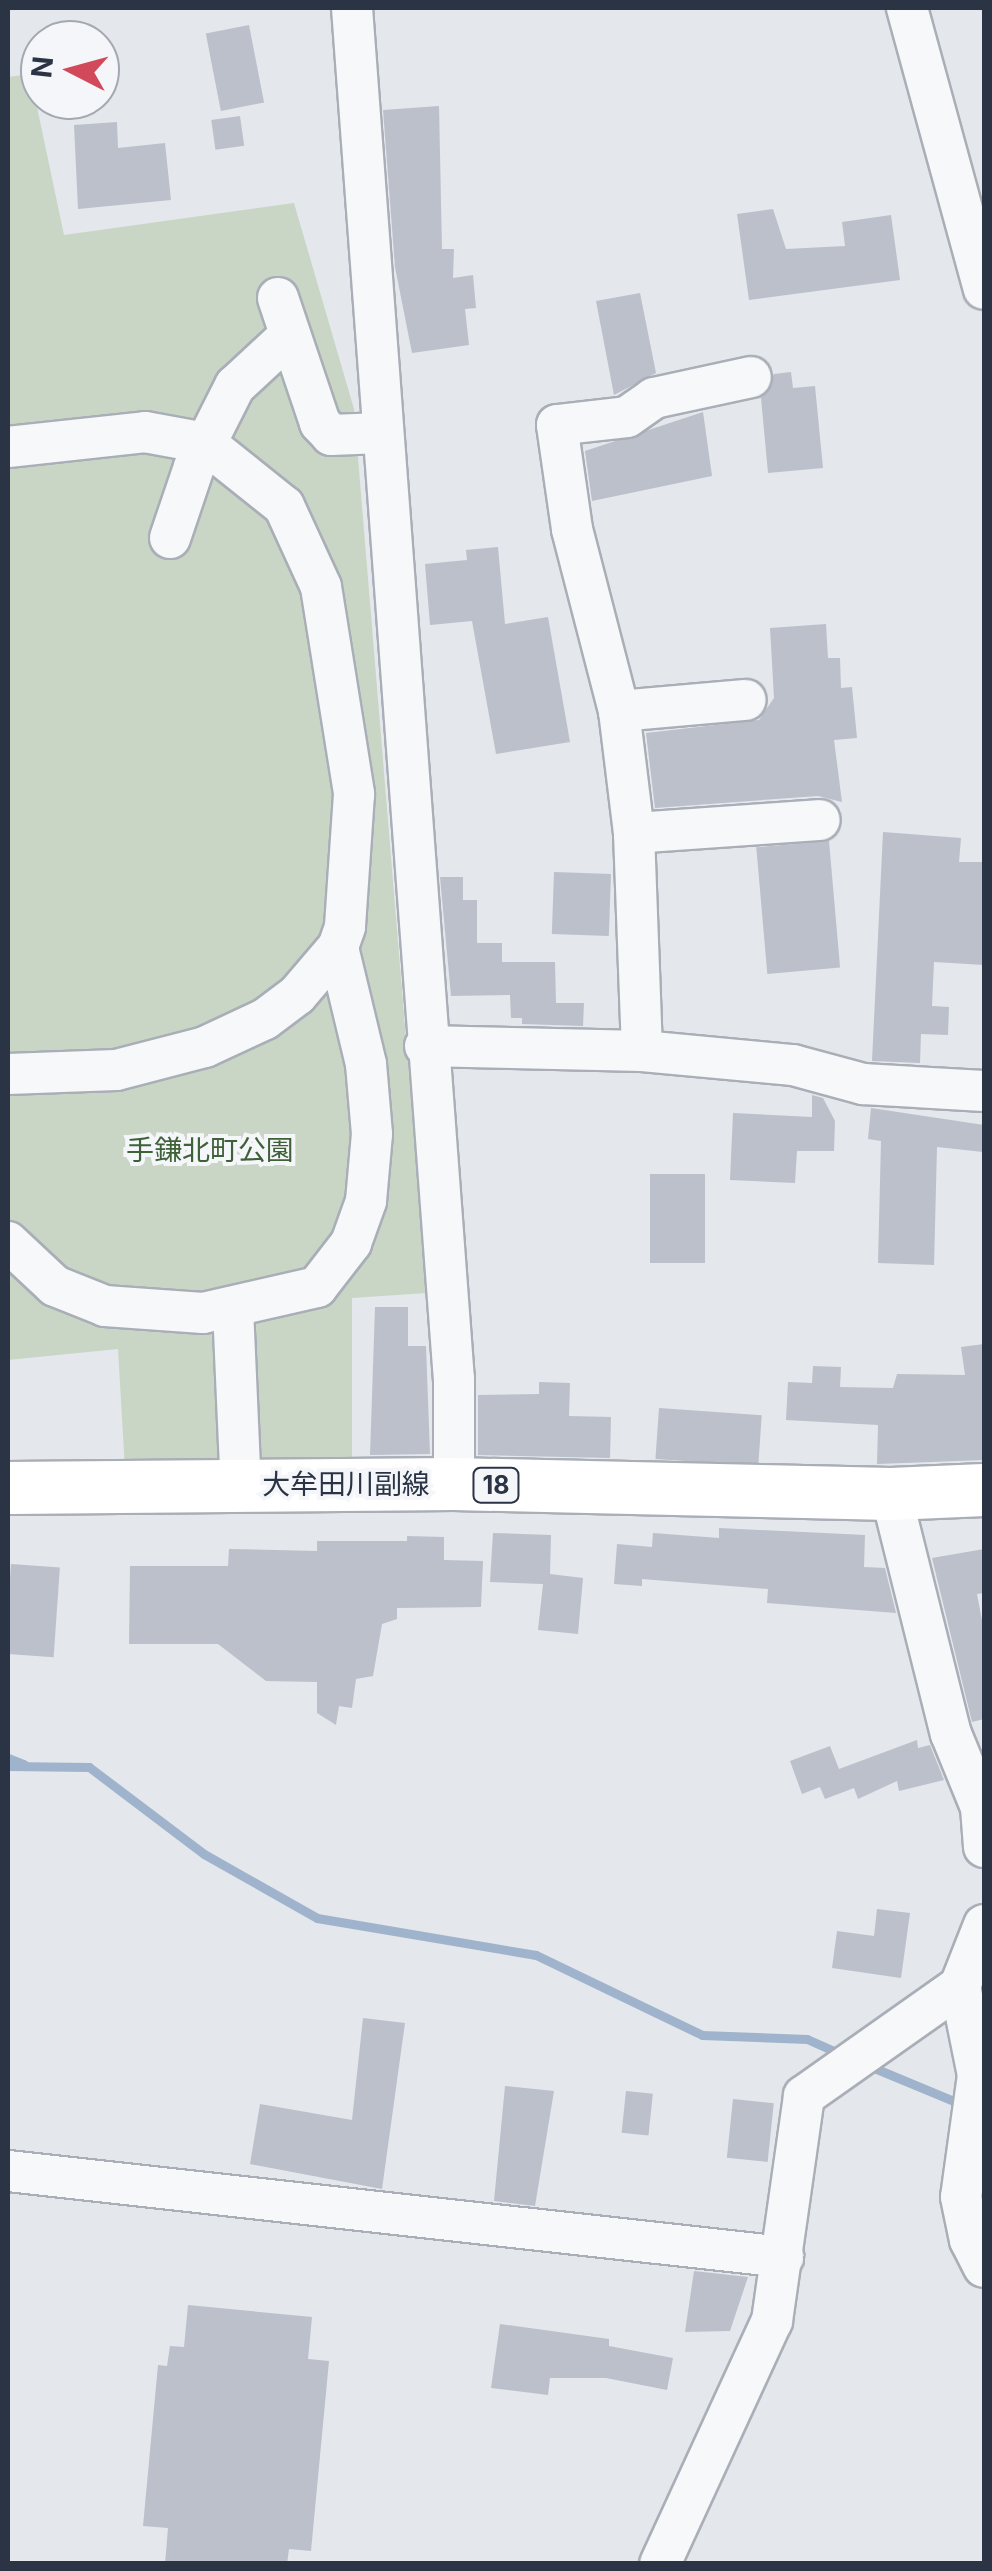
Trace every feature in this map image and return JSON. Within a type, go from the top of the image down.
[{"type":"main road","name":"大牟田川副線","points":[[8,1488],[454,1484],[891,1494],[984,1490]]},
{"type":"street","points":[[352,8],[425,1046],[454,1380],[454,1484]]},
{"type":"street","points":[[907,8],[984,289]]},
{"type":"street","points":[[170,538],[204,443],[235,386],[284,316],[320,423],[331,435],[382,433]]},
{"type":"street","points":[[642,1051],[634,833],[619,711],[572,529],[558,424],[628,418],[654,398],[751,377]]},
{"type":"street","points":[[8,447],[146,432],[204,443],[284,506],[321,586],[352,745],[354,794],[351,892],[338,946],[297,995],[265,1019],[204,1047],[116,1070],[8,1074]]},
{"type":"street","points":[[619,711],[746,700]]},
{"type":"street","points":[[634,833],[820,820]]},
{"type":"street","points":[[8,1242],[55,1286],[104,1306],[185,1314],[234,1308],[317,1287],[351,1243],[366,1201],[372,1134],[366,1064],[338,946]]},
{"type":"street","points":[[425,1046],[642,1051],[793,1066],[863,1084],[984,1091]]},
{"type":"street","points":[[234,1308],[240,1468]]},
{"type":"street","points":[[891,1494],[951,1734],[982,1807],[984,1846]]},
{"type":"street","points":[[984,1924],[960,1986],[978,2075],[962,2198],[970,2240],[984,2267]]},
{"type":"street","points":[[660,2564],[772,2321],[804,2096],[960,1986]]},
{"type":"street","points":[[8,2172],[782,2257]]},
{"type":"green space","name":"手鎌北町公園","points":[[20,75],[20,120],[40,120],[64,235],[294,203],[354,409],[427,1293],[352,1298],[352,1466],[125,1470],[118,1349],[8,1360],[8,77]]},
{"type":"building","points":[[249,25],[264,103],[221,111],[206,33]]},
{"type":"building","points":[[439,106],[442,249],[454,249],[453,278],[473,275],[476,308],[465,309],[469,345],[412,353],[395,267],[383,110]]},
{"type":"building","points":[[240,116],[244,146],[215,150],[211,120]]},
{"type":"building","points":[[117,122],[118,148],[165,143],[171,200],[78,209],[74,125]]},
{"type":"building","points":[[773,209],[786,249],[845,246],[842,222],[891,215],[900,280],[749,300],[737,214]]},
{"type":"building","points":[[640,293],[656,373],[614,395],[596,301]]},
{"type":"building","points":[[791,372],[793,388],[815,386],[823,468],[768,473],[761,398],[774,374]]},
{"type":"building","points":[[703,412],[712,476],[592,501],[585,451]]},
{"type":"building","points":[[498,547],[505,624],[548,617],[570,742],[496,754],[472,621],[430,625],[425,564],[467,560],[466,550]]},
{"type":"building","points":[[826,624],[828,658],[840,658],[841,688],[852,687],[857,738],[834,740],[842,802],[818,796],[655,808],[646,733],[759,720],[774,698],[770,628]]},
{"type":"building","points":[[883,832],[961,838],[959,862],[984,862],[984,965],[934,962],[932,1006],[949,1007],[948,1035],[921,1034],[920,1063],[872,1061]]},
{"type":"building","points":[[829,841],[840,968],[767,974],[756,847]]},
{"type":"building","points":[[554,872],[611,874],[609,936],[552,934]]},
{"type":"building","points":[[440,877],[463,877],[463,900],[477,900],[477,943],[502,943],[502,962],[555,962],[556,1003],[584,1003],[583,1026],[522,1024],[522,1018],[511,1018],[510,995],[451,996]]},
{"type":"building","points":[[812,1095],[823,1098],[835,1121],[834,1151],[797,1151],[795,1183],[730,1180],[733,1113],[812,1117]]},
{"type":"building","points":[[871,1108],[984,1125],[983,1152],[937,1147],[934,1265],[878,1263],[881,1141],[868,1139]]},
{"type":"building","points":[[650,1174],[705,1174],[705,1263],[650,1263]]},
{"type":"building","points":[[375,1307],[408,1307],[408,1346],[426,1346],[430,1454],[370,1455]]},
{"type":"building","points":[[984,1344],[984,1460],[877,1464],[878,1425],[786,1420],[788,1382],[812,1383],[813,1366],[841,1367],[840,1387],[893,1388],[897,1374],[965,1375],[961,1347]]},
{"type":"building","points":[[539,1382],[570,1383],[569,1416],[611,1417],[610,1458],[478,1455],[478,1395],[539,1394]]},
{"type":"building","points":[[659,1408],[762,1415],[758,1466],[655,1459]]},
{"type":"building","points":[[719,1528],[865,1535],[864,1567],[885,1568],[896,1613],[767,1603],[768,1589],[642,1579],[642,1586],[614,1584],[617,1544],[652,1547],[653,1533],[719,1538]]},
{"type":"building","points":[[493,1533],[551,1535],[550,1574],[583,1578],[578,1634],[538,1630],[543,1584],[490,1582]]},
{"type":"building","points":[[407,1536],[444,1537],[444,1560],[483,1561],[481,1607],[397,1608],[397,1619],[382,1624],[373,1676],[356,1679],[352,1708],[339,1706],[336,1725],[317,1713],[317,1682],[266,1681],[218,1644],[129,1644],[130,1566],[228,1566],[229,1549],[317,1551],[317,1541],[407,1541]]},
{"type":"building","points":[[984,1549],[984,1593],[977,1594],[984,1631],[984,1719],[972,1722],[932,1558]]},
{"type":"building","points":[[11,1564],[60,1567],[54,1657],[8,1654]]},
{"type":"building","points":[[917,1740],[918,1748],[930,1745],[944,1780],[899,1791],[897,1781],[858,1799],[854,1788],[825,1799],[820,1787],[802,1794],[790,1761],[830,1746],[839,1769]]},
{"type":"building","points":[[877,1909],[910,1913],[901,1978],[832,1968],[837,1931],[874,1936]]},
{"type":"building","points":[[363,2018],[405,2023],[382,2189],[250,2164],[260,2104],[352,2120]]},
{"type":"building","points":[[505,2086],[554,2091],[535,2206],[494,2201]]},
{"type":"building","points":[[626,2091],[653,2094],[648,2136],[622,2133]]},
{"type":"building","points":[[733,2099],[774,2103],[768,2162],[727,2158]]},
{"type":"building","points":[[694,2271],[748,2277],[730,2331],[685,2332]]},
{"type":"building","points":[[188,2305],[312,2317],[308,2359],[329,2361],[311,2551],[289,2549],[287,2564],[165,2564],[168,2528],[143,2526],[158,2365],[167,2366],[170,2346],[184,2347]]},
{"type":"building","points":[[500,2324],[609,2339],[609,2346],[673,2358],[667,2390],[606,2378],[550,2378],[548,2395],[491,2388]]},
{"type":"waterway","points":[[8,1758],[24,1764]]},
{"type":"waterway","points":[[8,1766],[89,1767],[204,1854],[317,1918],[536,1955],[702,2035],[807,2039],[843,2055]]},
{"type":"waterway","points":[[867,2065],[963,2105]]}]
